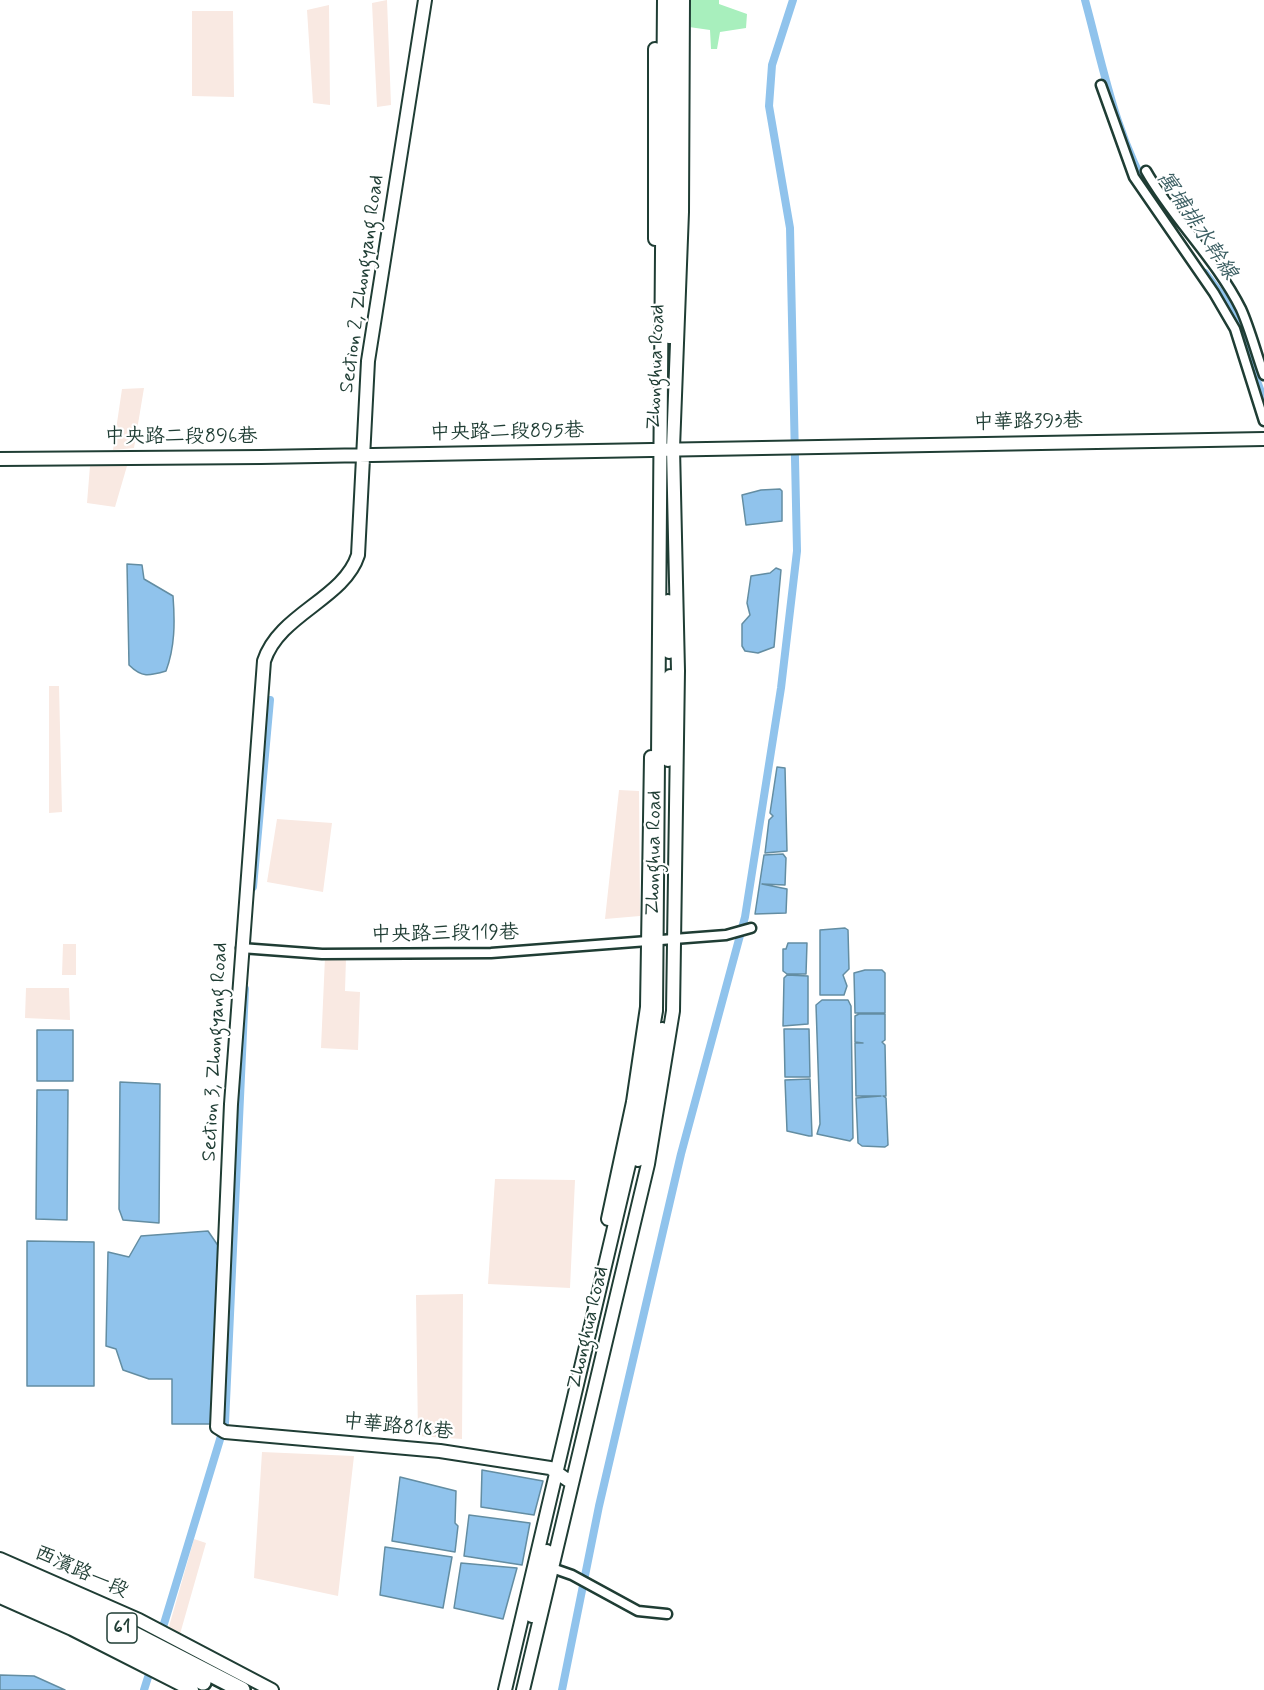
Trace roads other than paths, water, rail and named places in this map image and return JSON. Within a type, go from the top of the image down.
[{"type":"highway","name":"61","points":[[0,1572],[81,1607],[242,1690]]},
{"type":"highway","name":"61","points":[[0,1586],[77,1618],[220,1690]]},
{"type":"main road","name":"Section 2, Zhongyang Road","points":[[262,681],[264,661],[273,640],[346,575],[356,560],[368,361],[425,0]]},
{"type":"main road","name":"Zhonghua Road","points":[[516,1690],[561,1476],[592,1295],[633,1102],[647,1007],[661,939],[678,671],[662,448],[656,0]]},
{"type":"main road","name":"Zhonghua Road","points":[[505,1690],[659,1108],[673,1011],[661,939],[664,0]]},
{"type":"main road","name":"Zhonghua Road","points":[[662,448],[674,213],[674,0]]},
{"type":"main road","name":"Zhonghua Road","points":[[662,448],[682,212],[683,0]]},
{"type":"main road","name":"中華路393巷","points":[[662,448],[790,448],[1028,441],[1264,439]]},
{"type":"main road","name":"中央路二段895巷","points":[[362,455],[662,448]]},
{"type":"main road","name":"中央路二段896巷","points":[[0,459],[362,455]]},
{"type":"main road","name":"Section 3, Zhongyang Road","points":[[217,1427],[241,948],[262,681]]},
{"type":"main road","name":"中華路818巷","points":[[217,1427],[225,1432],[440,1451],[561,1476]]},
{"type":"main road","name":"Zhonghua Road","points":[[523,1690],[552,1569],[561,1476]]},
{"type":"main road","name":"Zhonghua Road","points":[[499,1690],[561,1476]]},
{"type":"main road","name":"西濱路一段","points":[[0,1559],[139,1620],[272,1690]]},
{"type":"main road","points":[[0,1597],[72,1629],[192,1690]]},
{"type":"street","points":[[1101,85],[1134,177],[1214,293],[1235,329],[1264,421]]},
{"type":"street","points":[[1146,171],[1159,194],[1216,270],[1241,309],[1264,375]]},
{"type":"street","name":"中央路三段119巷","points":[[241,948],[322,954],[491,953],[726,935],[751,928]]},
{"type":"street","points":[[552,1569],[572,1575],[638,1611],[667,1614]]},
{"type":"water","points":[[780,489],[782,491],[782,521],[746,525],[742,495],[761,490]]},
{"type":"water","points":[[127,564],[142,565],[144,579],[173,596],[174,634],[166,671],[146,675],[129,665]]},
{"type":"water","points":[[776,568],[781,570],[774,647],[758,653],[745,651],[742,646],[742,624],[750,615],[747,603],[751,576],[770,573]]},
{"type":"water","points":[[777,767],[785,768],[787,851],[765,853],[769,820],[773,816],[770,813]]},
{"type":"water","points":[[783,854],[786,858],[785,885],[762,884],[787,889],[786,913],[755,914],[764,855]]},
{"type":"water","points":[[845,928],[848,930],[849,969],[843,975],[847,986],[844,995],[820,995],[820,930]]},
{"type":"water","points":[[788,943],[807,943],[806,974],[787,974],[783,971],[783,949],[786,949]]},
{"type":"water","points":[[865,970],[882,970],[885,973],[885,1013],[855,1013],[854,973]]},
{"type":"water","points":[[787,975],[808,976],[808,1024],[783,1026],[784,978]]},
{"type":"water","points":[[822,1000],[848,1000],[851,1006],[853,1138],[850,1141],[817,1134],[820,1124],[816,1005]]},
{"type":"water","points":[[885,1014],[885,1040],[882,1042],[885,1045],[886,1096],[883,1096],[886,1098],[888,1145],[885,1147],[862,1146],[858,1143],[856,1098],[881,1096],[856,1096],[855,1043],[863,1043],[855,1042],[855,1016]]},
{"type":"water","points":[[784,1029],[809,1029],[810,1077],[785,1077]]},
{"type":"water","points":[[37,1030],[73,1030],[73,1081],[37,1081]]},
{"type":"water","points":[[810,1079],[812,1136],[787,1131],[785,1080]]},
{"type":"water","points":[[120,1082],[160,1084],[159,1223],[123,1220],[119,1209]]},
{"type":"water","points":[[37,1090],[68,1090],[67,1220],[36,1219]]},
{"type":"water","points":[[208,1231],[219,1247],[215,1424],[172,1424],[172,1379],[149,1379],[123,1370],[116,1349],[106,1346],[108,1252],[129,1257],[141,1236]]},
{"type":"water","points":[[27,1241],[94,1242],[94,1386],[27,1386]]},
{"type":"water","points":[[482,1470],[543,1481],[534,1515],[481,1507]]},
{"type":"water","points":[[400,1477],[456,1491],[455,1523],[458,1526],[455,1552],[392,1541]]},
{"type":"water","points":[[469,1515],[530,1523],[522,1565],[464,1556]]},
{"type":"water","points":[[385,1547],[452,1557],[443,1608],[380,1595]]},
{"type":"water","points":[[461,1563],[517,1568],[503,1619],[454,1608]]},
{"type":"water","points":[[0,1675],[34,1676],[65,1690],[0,1690]]},
{"type":"waterway","points":[[562,1690],[599,1506],[681,1154],[745,917],[781,688],[797,551],[790,228],[769,106],[772,65],[793,0]]},
{"type":"waterway","name":"寓埔排水幹線","points":[[1085,0],[1120,126],[1129,151],[1152,197]]},
{"type":"waterway","name":"寓埔排水幹線","points":[[1205,273],[1229,305],[1264,400]]},
{"type":"waterway","points":[[253,887],[270,700]]},
{"type":"waterway","points":[[163,1627],[225,1423],[245,989]]},
{"type":"waterway","points":[[144,1690],[149,1674]]}]
